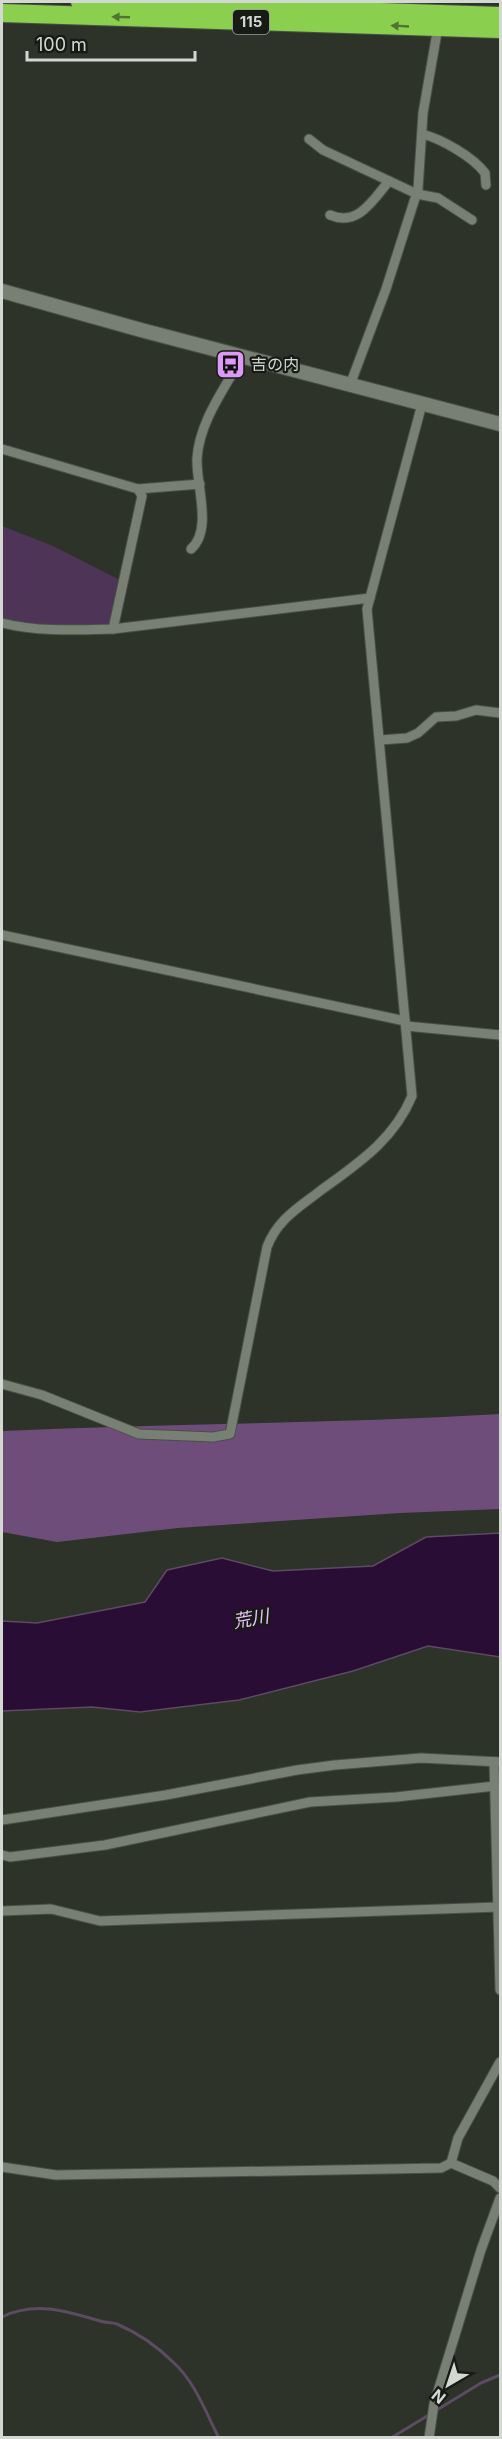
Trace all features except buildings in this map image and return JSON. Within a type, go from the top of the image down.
[{"type":"highway","name":"115","points":[[80,2],[501,16]]},
{"type":"highway","name":"115","points":[[2,14],[438,14],[501,28]]},
{"type":"street","points":[[350,385],[386,289],[417,194],[422,134],[438,14]]},
{"type":"street","points":[[422,134],[445,142],[479,165],[485,173],[486,185]]},
{"type":"street","points":[[309,139],[323,150],[417,194],[438,198],[472,220]]},
{"type":"street","points":[[330,215],[335,218],[353,218],[362,213],[389,181]]},
{"type":"street","points":[[2,291],[242,357],[501,424]]},
{"type":"street","points":[[191,549],[199,543],[200,536],[202,503],[197,461],[199,442],[205,426],[242,357]]},
{"type":"street","points":[[2,1384],[42,1395],[140,1434],[213,1437],[230,1434],[267,1247],[272,1234],[287,1215],[360,1162],[400,1121],[412,1096],[367,609],[422,404]]},
{"type":"street","points":[[2,449],[138,489],[200,484]]},
{"type":"street","points":[[113,629],[142,501],[138,489]]},
{"type":"street","points":[[2,623],[18,627],[72,630],[113,629],[370,598]]},
{"type":"street","points":[[380,740],[407,738],[417,733],[436,717],[456,716],[476,710],[501,713]]},
{"type":"street","points":[[2,935],[406,1024],[501,1035]]},
{"type":"street","points":[[2,1820],[166,1795],[288,1771],[335,1765],[420,1758],[497,1762],[495,1786],[501,1989]]},
{"type":"street","points":[[2,1855],[10,1857],[105,1845],[318,1801],[396,1797],[495,1786]]},
{"type":"street","points":[[2,1911],[44,1908],[100,1921],[498,1907]]},
{"type":"street","points":[[2,2167],[56,2175],[441,2168],[451,2163],[458,2138],[501,2062]]},
{"type":"street","points":[[451,2163],[493,2181],[501,2188]]},
{"type":"street","points":[[429,2438],[434,2404],[482,2250],[501,2198]]},
{"type":"shaded area","points":[[2,526],[53,546],[120,580],[111,626],[42,626],[2,620]]},
{"type":"shaded area","points":[[500,1414],[500,1509],[400,1513],[178,1528],[57,1542],[2,1532],[2,1431]]},
{"type":"water","name":"荒川","points":[[500,1533],[500,1657],[428,1646],[353,1671],[239,1700],[140,1712],[92,1707],[2,1711],[2,1621],[37,1623],[145,1602],[167,1570],[222,1558],[273,1571],[373,1566],[426,1537]]},
{"type":"waterway","points":[[2,2317],[26,2309],[51,2309],[102,2322],[115,2323],[133,2332],[161,2351],[188,2379],[219,2438]]},
{"type":"waterway","points":[[391,2438],[481,2383],[500,2375]]},
{"type":"place","name":"吉の内","points":[[230,364]]}]
